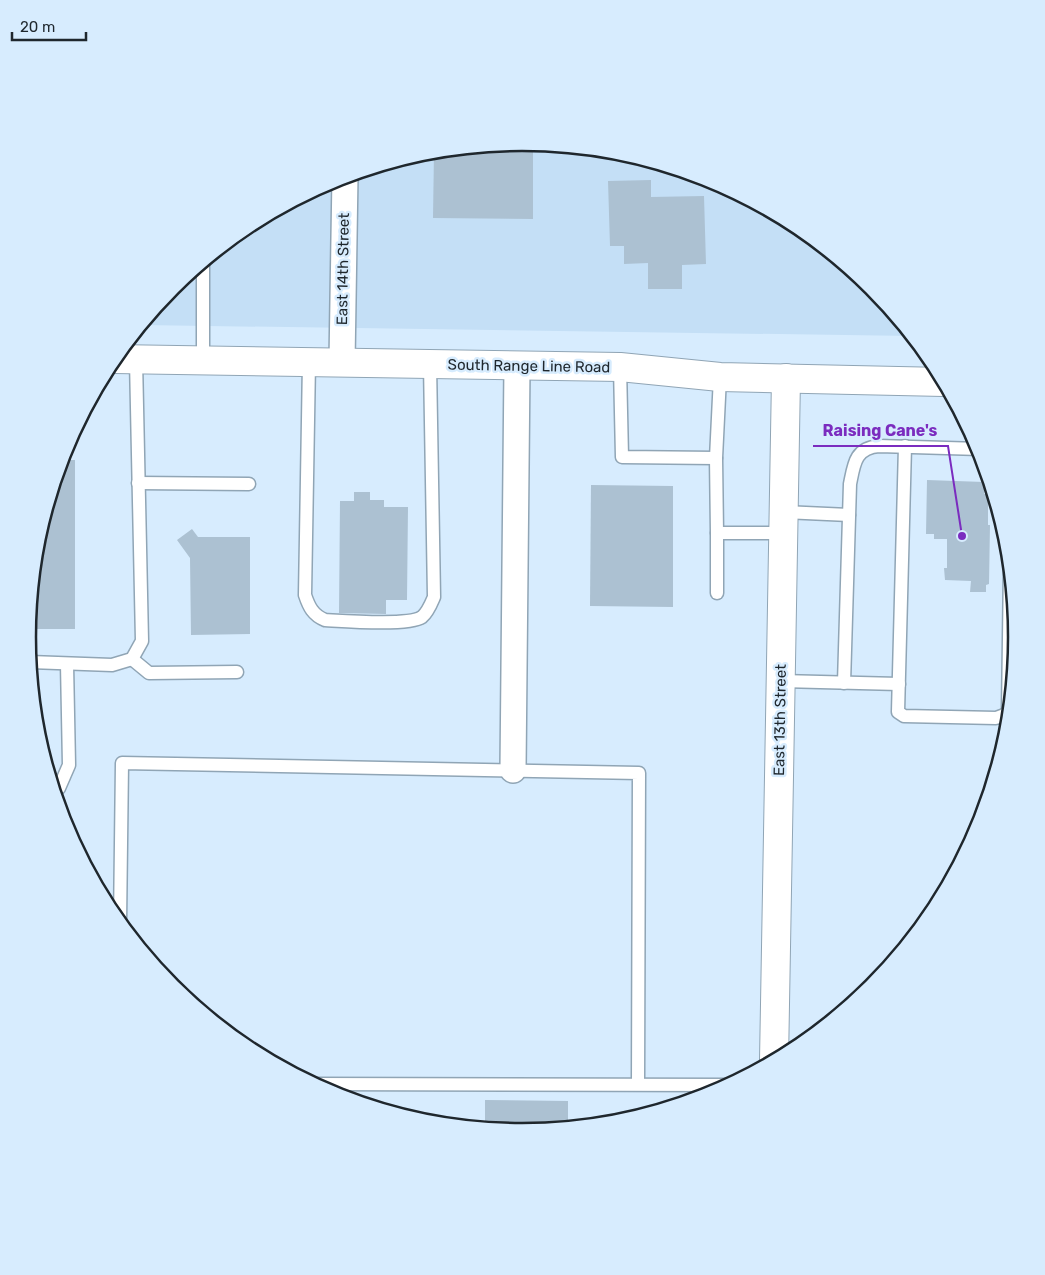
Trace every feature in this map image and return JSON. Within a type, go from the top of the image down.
[{"type":"main road","name":"South Range Line Road","points":[[125,359],[620,367],[720,377],[936,382]]},
{"type":"main road","name":"East 13th Street","points":[[774,1054],[786,378]]},
{"type":"street","name":"East 14th Street","points":[[342,362],[345,185]]},
{"type":"street","points":[[513,770],[517,366]]},
{"type":"lane","points":[[203,361],[204,270]]},
{"type":"lane","points":[[37,662],[112,665],[132,659],[142,641],[138,482],[125,359]]},
{"type":"lane","points":[[309,362],[305,595],[309,607],[318,617],[325,620],[397,622],[412,621],[422,617],[430,607],[434,597],[430,364]]},
{"type":"lane","points":[[620,367],[622,457],[716,458]]},
{"type":"lane","points":[[718,594],[716,458],[720,377]]},
{"type":"lane","points":[[905,446],[898,712],[904,716],[996,718],[1002,716]]},
{"type":"lane","points":[[844,683],[850,484],[853,468],[860,453],[871,447],[905,446],[971,449]]},
{"type":"lane","points":[[138,482],[249,484]]},
{"type":"lane","points":[[717,533],[849,515]]},
{"type":"lane","points":[[132,659],[149,673],[237,672]]},
{"type":"lane","points":[[60,786],[69,766],[67,664]]},
{"type":"lane","points":[[781,681],[899,684]]},
{"type":"lane","points":[[120,911],[122,763],[639,773],[638,1084]]},
{"type":"lane","points":[[329,1084],[714,1085]]},
{"type":"shaded area","points":[[522,151],[586,155],[648,168],[709,188],[738,201],[793,233],[819,252],[866,294],[904,336],[150,325],[179,294],[226,252],[279,216],[307,201],[366,177],[397,168],[459,155]]},
{"type":"building","points":[[533,151],[533,219],[433,218],[434,160],[491,152]]},
{"type":"building","points":[[651,180],[651,197],[704,196],[706,264],[682,265],[682,289],[648,289],[648,263],[624,264],[624,246],[610,246],[608,181]]},
{"type":"building","points":[[70,460],[75,460],[75,629],[36,629],[40,574],[46,543],[53,512]]},
{"type":"building","points":[[927,480],[983,482],[984,494],[987,494],[988,498],[988,525],[990,525],[989,584],[986,585],[986,592],[970,592],[971,581],[945,580],[944,568],[947,568],[947,539],[934,539],[934,534],[926,534]]},
{"type":"building","points":[[591,485],[673,486],[673,607],[590,606]]},
{"type":"building","points":[[354,492],[370,492],[370,500],[384,500],[384,507],[408,507],[407,600],[386,600],[386,614],[339,613],[340,501],[354,501]]},
{"type":"building","points":[[192,529],[198,537],[250,537],[250,634],[191,635],[190,558],[177,540]]},
{"type":"building","points":[[485,1100],[568,1101],[568,1121],[574,1121],[522,1124],[485,1122]]},
{"type":"place","name":"Raising Cane's","points":[[962,536]]}]
